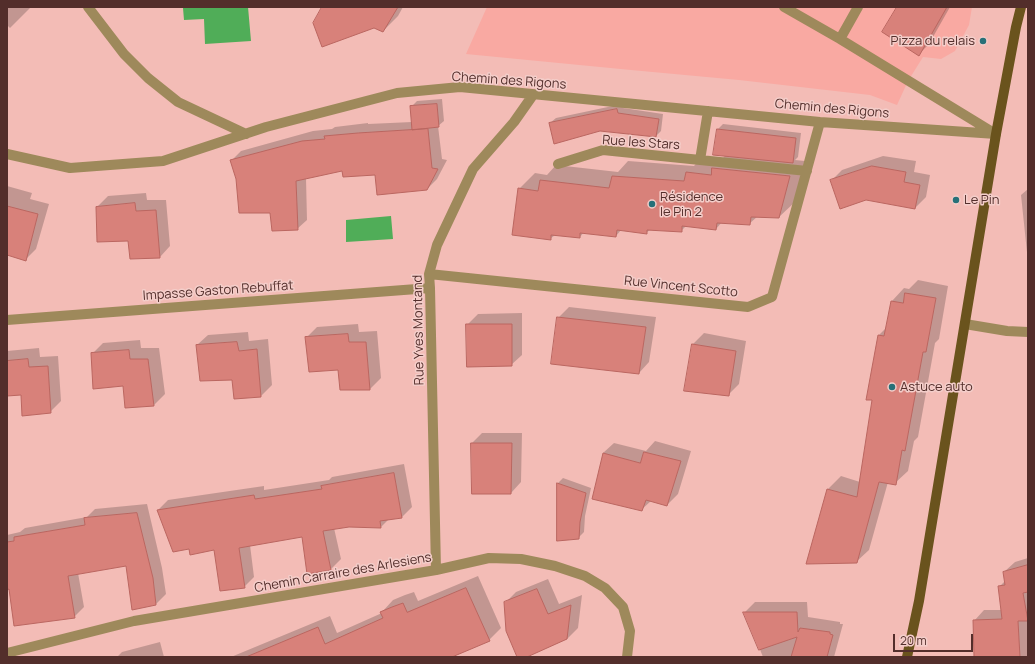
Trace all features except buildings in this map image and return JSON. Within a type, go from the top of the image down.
[{"type":"main road","points":[[908,657],[919,601],[996,134],[1021,7]]},
{"type":"street","points":[[88,7],[124,54],[148,78],[178,102],[246,134]]},
{"type":"street","points":[[784,7],[840,39],[996,134]]},
{"type":"street","points":[[840,39],[858,7]]},
{"type":"street","name":"Chemin des Rigons","points":[[7,154],[70,168],[163,161],[266,127],[397,93],[460,87],[820,122],[996,134]]},
{"type":"street","name":"Rue Yves Montand","points":[[436,570],[429,274],[437,245],[474,169],[514,122],[533,95]]},
{"type":"street","points":[[700,160],[708,111]]},
{"type":"street","name":"Rue Vincent Scotto","points":[[429,274],[748,308],[772,297],[820,122]]},
{"type":"street","name":"Rue les Stars","points":[[558,164],[603,150],[807,170]]},
{"type":"street","name":"Impasse Gaston Rebuffat","points":[[7,320],[430,288]]},
{"type":"street","points":[[965,324],[1007,331],[1028,332]]},
{"type":"street","name":"Chemin Carraire des Arlesiens","points":[[7,653],[134,621],[436,570],[489,558],[521,558],[555,566],[585,576],[605,588],[623,607],[630,631],[627,657]]},
{"type":"shaded area","points":[[248,7],[251,41],[205,44],[204,19],[184,20],[183,8]]},
{"type":"shaded area","points":[[487,7],[972,7],[969,25],[955,51],[941,59],[923,57],[908,81],[897,105],[870,95],[739,80],[466,54]]},
{"type":"shaded area","points":[[391,216],[393,239],[346,242],[346,220]]},
{"type":"place","name":"Pizza du relais","points":[[983,41]]},
{"type":"place","name":"Le Pin","points":[[956,200]]},
{"type":"place","name":"Résidence le Pin 2","points":[[652,204]]},
{"type":"place","name":"Astuce auto","points":[[892,387]]}]
